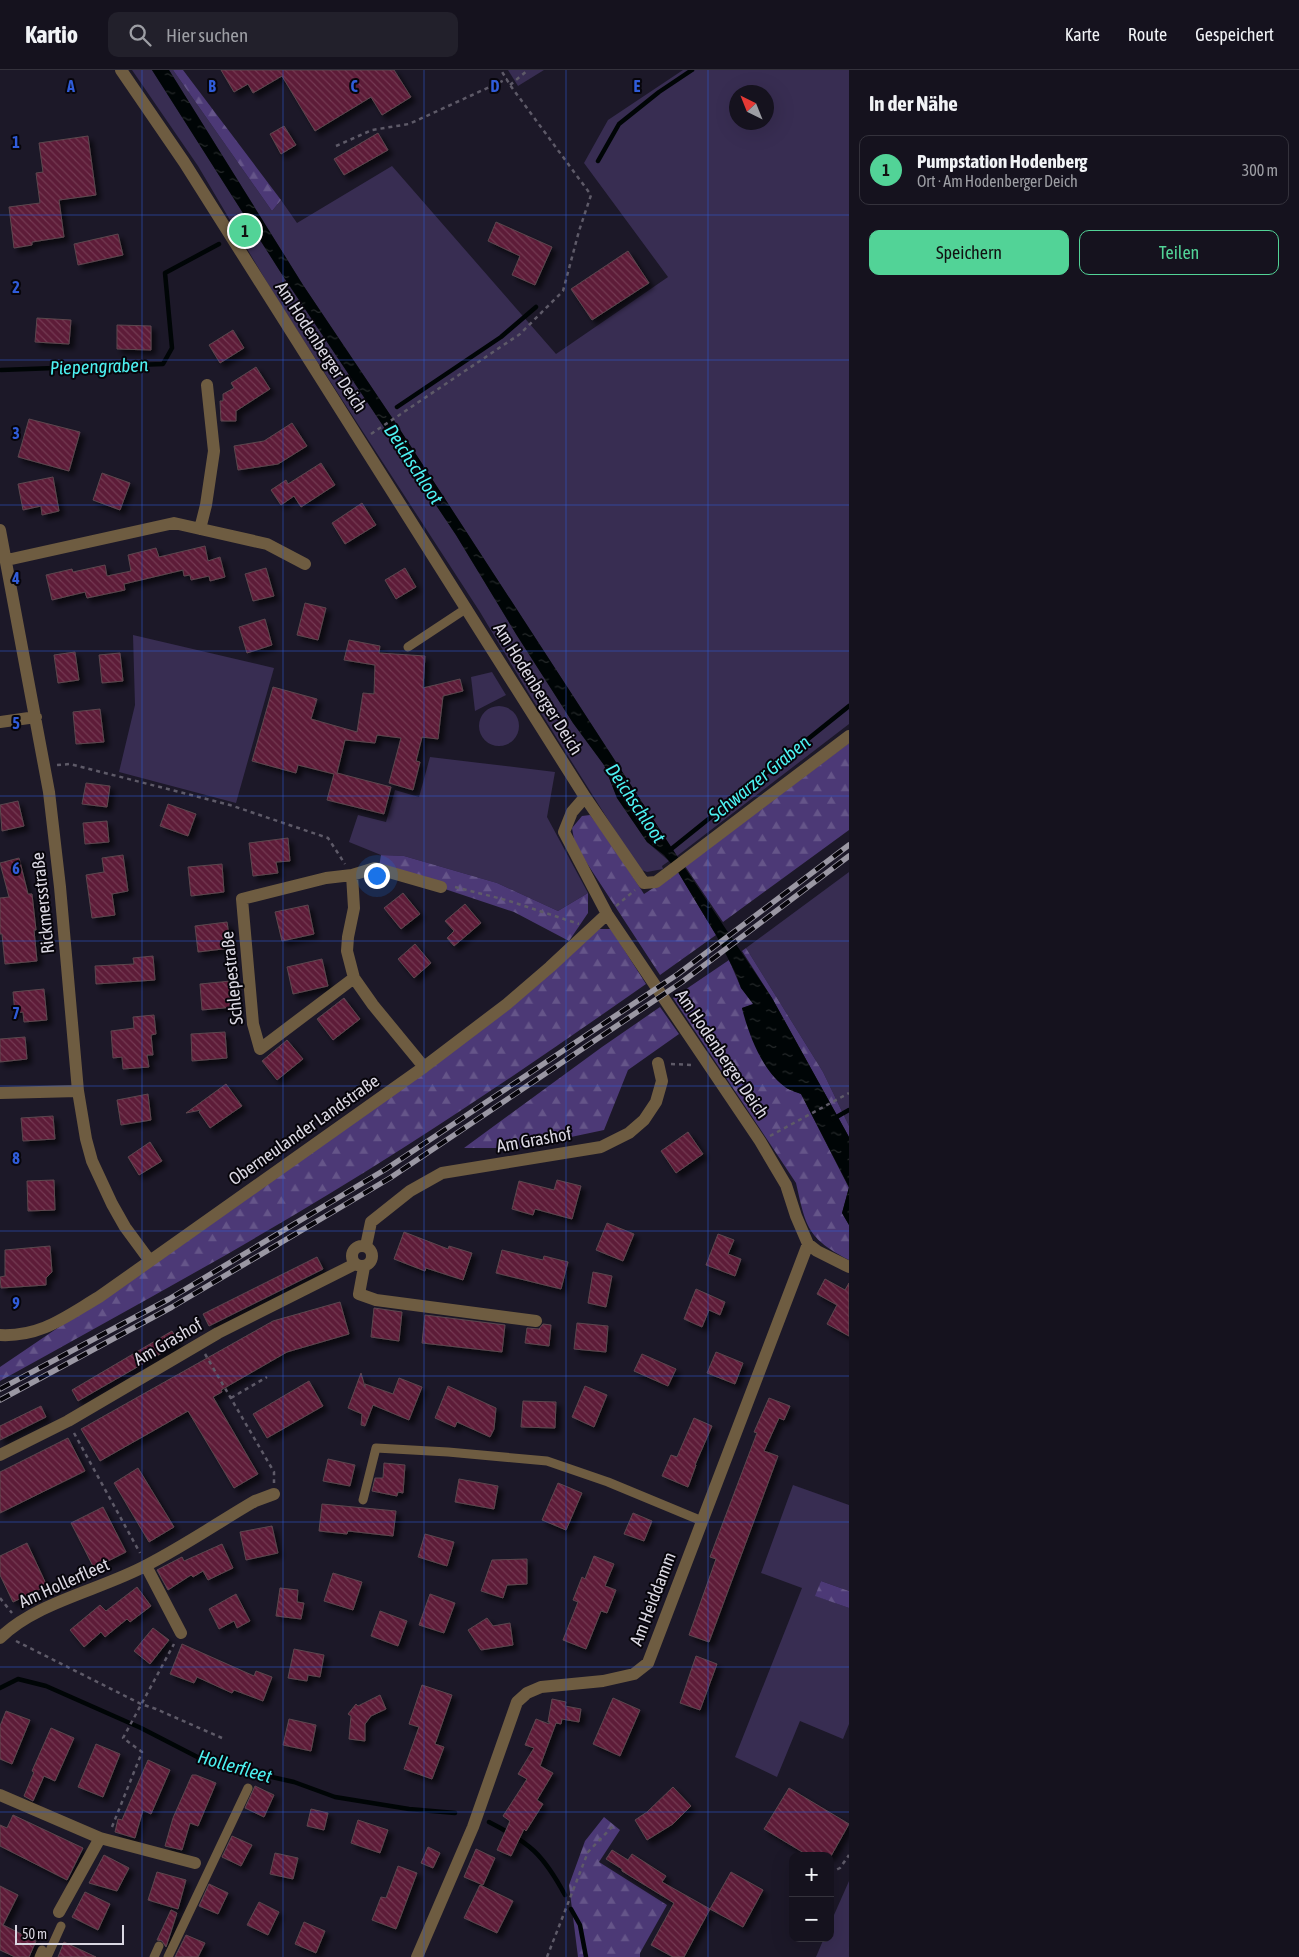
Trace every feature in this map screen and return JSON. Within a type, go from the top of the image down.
[{"type":"street","name":"Am Hodenberger Deich","points":[[121,70],[184,162],[585,797],[644,883]]},
{"type":"street","points":[[200,528],[206,505],[214,451],[207,385]]},
{"type":"street","points":[[7,560],[174,523],[200,528],[232,538],[268,544],[305,564]]},
{"type":"street","name":"Rickmersstraße","points":[[0,530],[44,766],[60,887],[78,1092],[86,1139],[92,1161],[112,1204],[125,1227],[150,1261]]},
{"type":"street","points":[[0,722],[36,717]]},
{"type":"street","points":[[644,883],[656,882],[849,736]]},
{"type":"street","name":"Am Hodenberger Deich","points":[[585,797],[572,812],[564,832],[607,914],[760,1141],[786,1185],[808,1244]]},
{"type":"street","name":"Schlepestraße","points":[[354,978],[260,1049],[253,1024],[242,899],[326,878],[352,875],[375,868],[441,887]]},
{"type":"street","points":[[352,875],[354,908],[347,950],[354,978],[373,1005],[424,1067]]},
{"type":"street","name":"Oberneulander Landstraße","points":[[0,1335],[12,1336],[46,1329],[99,1297],[424,1067],[507,1004],[607,914]]},
{"type":"street","name":"Am Grashof","points":[[359,1265],[352,1260],[353,1251],[361,1246],[366,1246],[371,1222],[410,1191],[442,1173],[601,1147],[628,1133],[644,1120],[656,1102],[662,1081],[658,1063]]},
{"type":"street","points":[[0,1093],[78,1092]]},
{"type":"street","points":[[808,1244],[817,1251],[849,1267]]},
{"type":"street","name":"Am Heiddamm","points":[[417,1957],[470,1834],[517,1702],[527,1693],[541,1686],[603,1681],[634,1674],[648,1663],[808,1244]]},
{"type":"street","name":"Am Grashof","points":[[359,1265],[359,1294],[376,1300],[536,1321]]},
{"type":"street","name":"Am Grashof","points":[[0,1455],[68,1421],[199,1344],[359,1265]]},
{"type":"street","name":"Am Hollerfleet","points":[[2,1636],[18,1622],[146,1566],[255,1501],[274,1494]]},
{"type":"street","points":[[146,1566],[181,1633]]},
{"type":"street","points":[[0,1795],[103,1839],[195,1863]]},
{"type":"street","points":[[59,1912],[103,1839]]},
{"type":"lane","points":[[408,647],[467,608]]},
{"type":"lane","points":[[362,1500],[376,1448],[448,1452],[547,1461],[608,1482],[702,1521]]},
{"type":"lane","points":[[168,1957],[248,1788]]},
{"type":"lane","points":[[43,1955],[61,1926]]},
{"type":"lane","points":[[154,1957],[159,1946]]},
{"type":"path","points":[[375,431],[520,334],[563,291],[578,231],[591,195],[501,70]]},
{"type":"path","points":[[510,85],[528,70]]},
{"type":"path","points":[[336,146],[372,130],[409,124],[507,79]]},
{"type":"path","points":[[44,766],[70,764],[230,804],[328,838],[352,875]]},
{"type":"path","points":[[607,914],[644,883]]},
{"type":"path","points":[[441,887],[447,885],[506,900],[591,929]]},
{"type":"path","points":[[658,1063],[707,1064]]},
{"type":"path","points":[[760,1141],[849,1093]]},
{"type":"path","points":[[199,1344],[274,1472],[274,1494]]},
{"type":"path","points":[[230,1398],[268,1377]]},
{"type":"path","points":[[68,1421],[146,1566]]},
{"type":"path","points":[[0,1598],[18,1622]]},
{"type":"path","points":[[103,1839],[142,1752],[123,1738],[181,1633]]},
{"type":"path","points":[[2,1636],[141,1704],[222,1738]]},
{"type":"path","points":[[547,1957],[588,1852],[613,1826]]},
{"type":"path","points":[[834,1870],[840,1868],[849,1855]]},
{"type":"shaded area","points":[[132,70],[152,70],[283,276],[456,535],[573,723],[604,765],[617,798],[647,842],[669,861],[662,866],[663,869],[647,872],[639,869],[480,612],[278,301],[198,166]]},
{"type":"shaded area","points":[[169,70],[173,70],[272,211],[281,200],[297,223],[392,166],[556,354],[668,277],[584,163],[608,120],[683,70],[849,70],[849,724],[677,856],[397,425],[303,285]]},
{"type":"shaded area","points":[[508,70],[544,70],[518,86]]},
{"type":"shaded area","points":[[133,635],[274,668],[236,803],[119,772],[135,705]]},
{"type":"shaded area","points":[[492,672],[506,695],[475,711],[471,677]]},
{"type":"shaded area","points":[[499,706],[513,712],[519,726],[513,740],[499,746],[485,740],[479,726],[485,712]]},
{"type":"shaded area","points":[[430,757],[555,772],[547,817],[588,893],[558,911],[497,883],[404,856],[381,855],[349,842],[358,815],[386,822],[395,790],[419,797]]},
{"type":"shaded area","points":[[849,872],[849,1126],[823,1072],[746,948]]},
{"type":"shaded area","points":[[793,1485],[849,1505],[849,1591],[821,1581],[816,1596],[849,1608],[849,1724],[843,1739],[800,1721],[777,1777],[735,1757],[802,1588],[761,1573]]},
{"type":"shaded area","points":[[849,1881],[849,1957],[816,1957],[822,1942],[834,1942],[834,1915]]},
{"type":"green space","points":[[173,70],[183,70],[281,200],[272,211]]},
{"type":"green space","points":[[849,743],[849,830],[723,922],[685,866]]},
{"type":"green space","points":[[590,815],[609,840],[644,894],[678,872],[716,935],[660,975],[575,845],[572,828],[582,816]]},
{"type":"green space","points":[[381,855],[404,856],[497,883],[558,911],[588,893],[588,913],[569,941],[514,912],[379,867]]},
{"type":"green space","points":[[599,929],[611,929],[646,984],[495,1088],[354,1179],[203,1268],[0,1381],[0,1367],[152,1264]]},
{"type":"green space","points":[[746,948],[823,1072],[849,1126],[849,1137],[772,998],[742,951]]},
{"type":"green space","points":[[729,960],[741,988],[754,1004],[742,1008],[763,1060],[776,1079],[788,1089],[801,1094],[849,1188],[842,1213],[849,1225],[849,1260],[824,1245],[810,1230],[796,1183],[673,998]]},
{"type":"green space","points":[[660,1007],[679,1034],[628,1070],[604,1130],[519,1148],[464,1148],[602,1047]]},
{"type":"green space","points":[[821,1581],[849,1591],[849,1608],[815,1596]]},
{"type":"green space","points":[[604,1817],[620,1830],[599,1862],[667,1905],[640,1953],[640,1957],[578,1957],[569,1885],[585,1841]]},
{"type":"water","name":"Deichschloot","points":[[152,70],[169,70],[303,285],[397,425],[677,856],[772,998],[849,1137],[849,1187],[801,1094],[790,1090],[776,1079],[757,1050],[742,1008],[753,1004],[741,988],[716,935],[678,872],[664,855],[647,842],[617,798],[604,765],[573,723],[456,535],[283,276]]},
{"type":"water","points":[[849,1187],[849,1225],[842,1213]]},
{"type":"building","points":[[221,70],[394,70],[411,97],[382,115],[371,97],[315,131],[282,76],[253,93],[248,84],[234,92]]},
{"type":"building","points":[[284,126],[296,145],[281,154],[270,134]]},
{"type":"building","points":[[378,133],[388,150],[344,175],[334,159]]},
{"type":"building","points":[[88,136],[96,195],[59,200],[64,237],[32,242],[32,245],[14,248],[9,207],[40,203],[36,173],[43,172],[39,143]]},
{"type":"building","points":[[496,222],[552,247],[535,285],[512,275],[520,256],[488,241]]},
{"type":"building","points":[[118,234],[123,255],[78,265],[74,244]]},
{"type":"building","points":[[628,251],[649,283],[592,320],[571,289]]},
{"type":"building","points":[[37,318],[71,320],[69,344],[35,342]]},
{"type":"building","points":[[117,325],[151,326],[151,350],[117,349]]},
{"type":"building","points":[[233,330],[244,348],[220,363],[209,345]]},
{"type":"building","points":[[256,367],[270,389],[236,411],[236,421],[221,421],[220,401],[223,401],[223,394],[234,388],[231,383]]},
{"type":"building","points":[[29,419],[80,432],[69,471],[18,457]]},
{"type":"building","points":[[292,423],[307,446],[278,464],[238,470],[234,446],[264,441]]},
{"type":"building","points":[[321,463],[335,485],[301,507],[294,496],[281,505],[271,490],[286,480],[288,484]]},
{"type":"building","points":[[102,473],[130,483],[120,510],[93,500]]},
{"type":"building","points":[[53,477],[59,511],[42,515],[41,506],[23,510],[18,484]]},
{"type":"building","points":[[362,503],[376,525],[345,544],[332,523]]},
{"type":"building","points":[[205,546],[208,561],[220,557],[225,577],[210,581],[209,576],[191,580],[190,575],[184,576],[183,570],[124,584],[125,590],[87,598],[85,592],[52,600],[46,575],[72,569],[73,572],[105,565],[107,576],[131,571],[128,555],[156,548],[159,557]]},
{"type":"building","points":[[266,568],[274,596],[253,601],[245,574]]},
{"type":"building","points":[[405,568],[416,587],[396,599],[385,580]]},
{"type":"building","points":[[305,603],[326,608],[318,640],[297,635]]},
{"type":"building","points":[[265,619],[272,645],[247,653],[239,627]]},
{"type":"building","points":[[349,640],[380,646],[379,653],[425,656],[423,688],[460,679],[463,691],[443,696],[438,739],[422,737],[416,761],[420,762],[413,790],[389,783],[401,738],[377,735],[375,743],[345,740],[337,773],[391,787],[384,814],[327,800],[334,774],[298,765],[296,773],[252,761],[273,687],[317,699],[311,719],[357,732],[363,693],[374,694],[375,665],[344,660]]},
{"type":"building","points":[[75,652],[79,680],[58,683],[54,655]]},
{"type":"building","points":[[120,653],[123,681],[102,683],[99,655]]},
{"type":"building","points":[[100,709],[104,742],[76,744],[73,712]]},
{"type":"building","points":[[86,783],[110,786],[107,807],[82,804]]},
{"type":"building","points":[[18,801],[24,826],[2,831],[0,805]]},
{"type":"building","points":[[168,804],[196,814],[188,836],[160,826]]},
{"type":"building","points":[[107,821],[109,842],[85,844],[83,823]]},
{"type":"building","points":[[288,838],[290,861],[276,862],[278,873],[253,876],[249,843]]},
{"type":"building","points":[[123,855],[128,891],[112,894],[115,915],[92,918],[86,875],[104,872],[102,858]]},
{"type":"building","points":[[19,858],[28,894],[32,894],[37,961],[5,964],[2,934],[0,934],[0,898],[9,897],[0,863]]},
{"type":"building","points":[[222,864],[224,892],[191,896],[188,867]]},
{"type":"building","points":[[403,893],[420,914],[401,929],[384,908]]},
{"type":"building","points":[[465,904],[481,923],[454,946],[447,938],[454,931],[445,921]]},
{"type":"building","points":[[308,905],[314,934],[282,941],[275,912]]},
{"type":"building","points":[[227,922],[231,948],[198,952],[195,926]]},
{"type":"building","points":[[415,944],[431,963],[414,978],[398,959]]},
{"type":"building","points":[[153,956],[155,980],[96,984],[95,966],[134,964],[133,958]]},
{"type":"building","points":[[322,959],[328,986],[293,994],[287,967]]},
{"type":"building","points":[[231,981],[234,1007],[202,1010],[200,984]]},
{"type":"building","points":[[44,989],[47,1020],[24,1022],[23,1012],[15,1013],[13,992]]},
{"type":"building","points":[[344,998],[360,1019],[333,1040],[317,1019]]},
{"type":"building","points":[[154,1015],[156,1034],[151,1035],[153,1055],[147,1055],[149,1067],[123,1069],[122,1057],[113,1058],[111,1031],[134,1028],[133,1017]]},
{"type":"building","points":[[225,1032],[227,1058],[192,1061],[191,1034]]},
{"type":"building","points":[[25,1037],[27,1059],[0,1062],[0,1039]]},
{"type":"building","points":[[287,1040],[303,1059],[277,1080],[262,1061]]},
{"type":"building","points":[[226,1084],[242,1106],[210,1128],[199,1112],[201,1110],[186,1113]]},
{"type":"building","points":[[148,1094],[151,1120],[121,1125],[117,1100]]},
{"type":"building","points":[[53,1116],[55,1139],[23,1141],[21,1118]]},
{"type":"building","points":[[688,1132],[703,1154],[676,1173],[661,1151]]},
{"type":"building","points":[[150,1142],[162,1161],[139,1175],[128,1157]]},
{"type":"building","points":[[54,1180],[55,1210],[28,1211],[27,1181]]},
{"type":"building","points":[[557,1180],[581,1186],[572,1219],[535,1209],[533,1215],[512,1209],[519,1181],[554,1190]]},
{"type":"building","points":[[607,1223],[634,1234],[623,1261],[596,1250]]},
{"type":"building","points":[[404,1232],[448,1249],[449,1246],[472,1253],[463,1280],[426,1268],[425,1271],[394,1259]]},
{"type":"building","points":[[718,1234],[734,1240],[728,1254],[741,1259],[735,1276],[706,1265]]},
{"type":"building","points":[[50,1246],[52,1272],[46,1278],[46,1285],[1,1288],[0,1277],[5,1276],[5,1250]]},
{"type":"building","points":[[502,1250],[543,1260],[544,1256],[568,1262],[561,1289],[496,1273]]},
{"type":"building","points":[[317,1257],[323,1269],[209,1326],[203,1314]]},
{"type":"building","points":[[593,1272],[612,1276],[606,1307],[588,1303]]},
{"type":"building","points":[[825,1279],[845,1290],[849,1283],[849,1336],[827,1324],[837,1305],[817,1294]]},
{"type":"building","points":[[696,1289],[725,1302],[720,1315],[709,1310],[702,1327],[684,1319]]},
{"type":"building","points":[[340,1302],[349,1334],[287,1352],[221,1390],[222,1392],[213,1397],[258,1474],[234,1488],[188,1411],[100,1461],[81,1429],[273,1321]]},
{"type":"building","points":[[374,1308],[402,1312],[399,1341],[371,1337]]},
{"type":"building","points":[[425,1315],[505,1325],[502,1352],[422,1343]]},
{"type":"building","points":[[577,1323],[608,1326],[606,1352],[574,1349]]},
{"type":"building","points":[[543,1324],[551,1325],[549,1346],[525,1343],[527,1328],[539,1329]]},
{"type":"building","points":[[172,1331],[179,1343],[78,1401],[72,1390]]},
{"type":"building","points":[[716,1352],[743,1363],[735,1384],[707,1373]]},
{"type":"building","points":[[642,1354],[676,1369],[668,1386],[634,1371]]},
{"type":"building","points":[[361,1373],[365,1387],[365,1384],[393,1394],[399,1378],[422,1387],[409,1420],[373,1405],[365,1426],[361,1425],[362,1414],[348,1408]]},
{"type":"building","points":[[309,1381],[323,1406],[267,1438],[253,1414]]},
{"type":"building","points":[[448,1386],[496,1408],[494,1429],[490,1437],[457,1422],[455,1427],[435,1418]]},
{"type":"building","points":[[585,1386],[607,1395],[594,1427],[572,1417]]},
{"type":"building","points":[[769,1398],[790,1406],[784,1420],[779,1418],[764,1451],[778,1456],[709,1642],[689,1635],[716,1559],[710,1557],[757,1433],[754,1432]]},
{"type":"building","points":[[523,1401],[556,1402],[555,1428],[521,1427]]},
{"type":"building","points":[[41,1406],[46,1417],[0,1440],[0,1426]]},
{"type":"building","points":[[694,1418],[712,1426],[695,1465],[688,1487],[662,1476],[671,1455],[677,1457]]},
{"type":"building","points":[[68,1438],[85,1471],[0,1513],[0,1472]]},
{"type":"building","points":[[328,1459],[355,1465],[350,1486],[323,1481]]},
{"type":"building","points":[[384,1463],[405,1465],[403,1493],[398,1492],[397,1496],[372,1491],[375,1478],[383,1478]]},
{"type":"building","points":[[138,1468],[174,1527],[149,1542],[114,1483]]},
{"type":"building","points":[[459,1479],[498,1486],[494,1509],[455,1502]]},
{"type":"building","points":[[558,1483],[582,1493],[566,1530],[542,1520]]},
{"type":"building","points":[[322,1504],[396,1511],[393,1536],[348,1531],[347,1534],[319,1531]]},
{"type":"building","points":[[103,1507],[126,1552],[94,1568],[71,1523]]},
{"type":"building","points":[[633,1513],[652,1521],[644,1541],[624,1534]]},
{"type":"building","points":[[272,1526],[278,1553],[246,1560],[240,1532]]},
{"type":"building","points":[[425,1534],[454,1542],[447,1566],[418,1557]]},
{"type":"building","points":[[27,1543],[47,1586],[13,1602],[0,1575],[0,1556]]},
{"type":"building","points":[[222,1544],[233,1568],[208,1580],[203,1571],[193,1577],[191,1575],[168,1590],[157,1570],[182,1557],[184,1561]]},
{"type":"building","points":[[594,1556],[614,1564],[605,1586],[616,1590],[607,1613],[601,1611],[586,1649],[563,1640],[578,1602],[573,1600],[582,1577],[585,1579]]},
{"type":"building","points":[[527,1559],[527,1584],[507,1585],[503,1598],[481,1591],[492,1560]]},
{"type":"building","points":[[333,1573],[362,1582],[353,1610],[324,1601]]},
{"type":"building","points":[[137,1587],[151,1606],[130,1622],[127,1619],[105,1637],[101,1632],[84,1647],[70,1630],[100,1605],[106,1611]]},
{"type":"building","points":[[280,1588],[298,1590],[297,1602],[304,1603],[301,1619],[276,1616]]},
{"type":"building","points":[[236,1594],[250,1621],[237,1628],[234,1621],[219,1629],[209,1609]]},
{"type":"building","points":[[430,1594],[455,1603],[444,1633],[419,1625]]},
{"type":"building","points":[[380,1611],[407,1621],[398,1646],[371,1636]]},
{"type":"building","points":[[487,1618],[493,1626],[510,1623],[513,1645],[481,1650],[468,1630]]},
{"type":"building","points":[[153,1628],[169,1640],[150,1664],[134,1651]]},
{"type":"building","points":[[182,1644],[254,1676],[256,1671],[272,1677],[263,1701],[234,1690],[232,1693],[197,1677],[194,1683],[170,1674]]},
{"type":"building","points":[[294,1649],[324,1655],[320,1677],[308,1675],[307,1681],[288,1678]]},
{"type":"building","points":[[696,1656],[717,1664],[700,1710],[680,1703]]},
{"type":"building","points":[[422,1685],[452,1695],[435,1744],[444,1747],[432,1779],[404,1769],[419,1727],[409,1724]]},
{"type":"building","points":[[380,1695],[386,1709],[371,1716],[365,1724],[365,1741],[349,1739],[351,1716],[348,1714],[356,1704],[358,1706]]},
{"type":"building","points":[[613,1698],[640,1710],[620,1756],[593,1744]]},
{"type":"building","points":[[552,1699],[566,1702],[565,1706],[581,1709],[579,1722],[562,1719],[561,1724],[556,1723],[540,1766],[553,1773],[537,1800],[543,1804],[526,1831],[524,1829],[511,1856],[497,1850],[510,1821],[503,1816],[527,1779],[518,1774],[534,1748],[525,1745],[536,1719],[549,1724]]},
{"type":"building","points":[[6,1711],[30,1720],[12,1764],[0,1759],[0,1726]]},
{"type":"building","points":[[289,1719],[316,1725],[311,1751],[283,1745]]},
{"type":"building","points":[[51,1728],[74,1738],[55,1781],[44,1776],[33,1801],[24,1796],[34,1772],[32,1771]]},
{"type":"building","points":[[96,1744],[120,1754],[103,1797],[78,1787]]},
{"type":"building","points":[[148,1760],[170,1770],[151,1814],[143,1810],[135,1838],[115,1832],[118,1819],[122,1820]]},
{"type":"building","points":[[192,1775],[216,1783],[198,1826],[190,1823],[182,1850],[165,1846],[173,1818]]},
{"type":"building","points":[[255,1786],[274,1795],[264,1817],[245,1808]]},
{"type":"building","points":[[673,1787],[691,1806],[673,1824],[647,1840],[635,1820],[647,1812]]},
{"type":"building","points":[[789,1788],[849,1824],[833,1852],[802,1852],[764,1829]]},
{"type":"building","points":[[311,1809],[328,1813],[324,1830],[307,1826]]},
{"type":"building","points":[[13,1815],[83,1848],[67,1880],[0,1846],[0,1825],[7,1828]]},
{"type":"building","points":[[358,1820],[388,1830],[380,1853],[351,1843]]},
{"type":"building","points":[[232,1836],[252,1845],[241,1866],[222,1857]]},
{"type":"building","points":[[428,1847],[440,1853],[433,1868],[421,1863]]},
{"type":"building","points":[[476,1849],[495,1858],[483,1885],[464,1877]]},
{"type":"building","points":[[612,1850],[628,1860],[632,1854],[666,1876],[662,1882],[710,1909],[684,1957],[673,1957],[651,1945],[674,1903],[606,1859]]},
{"type":"building","points":[[275,1853],[298,1858],[293,1879],[270,1874]]},
{"type":"building","points":[[104,1855],[129,1868],[117,1891],[89,1883]]},
{"type":"building","points":[[398,1866],[417,1873],[396,1929],[372,1920],[381,1897],[386,1898]]},
{"type":"building","points":[[157,1872],[186,1880],[178,1909],[148,1900]]},
{"type":"building","points":[[731,1872],[763,1890],[743,1927],[710,1909]]},
{"type":"building","points":[[209,1884],[228,1893],[218,1914],[199,1906]]},
{"type":"building","points":[[480,1885],[513,1901],[497,1933],[464,1918]]},
{"type":"building","points":[[0,1886],[18,1895],[3,1925],[36,1941],[29,1957],[15,1957],[0,1950]]},
{"type":"building","points":[[85,1892],[110,1904],[98,1930],[72,1917]]},
{"type":"building","points":[[259,1902],[279,1912],[268,1935],[247,1925]]},
{"type":"building","points":[[171,1910],[177,1913],[166,1947],[162,1941],[157,1940]]},
{"type":"building","points":[[304,1922],[325,1931],[316,1953],[295,1944]]},
{"type":"building","points":[[186,1935],[205,1943],[198,1957],[175,1957]]},
{"type":"building","points":[[64,1942],[96,1957],[58,1957]]},
{"type":"waterway","points":[[598,161],[619,124],[659,92],[692,70]]},
{"type":"waterway","name":"Piepengraben","points":[[1,370],[163,364],[172,348],[165,273],[219,244]]},
{"type":"waterway","points":[[397,407],[501,337],[536,307]]},
{"type":"waterway","name":"Schwarzer Graben","points":[[670,850],[849,706]]},
{"type":"waterway","points":[[833,1119],[849,1110]]},
{"type":"waterway","name":"Hollerfleet","points":[[0,1688],[18,1679],[46,1686],[141,1728],[209,1763],[294,1782],[335,1797],[409,1809],[455,1813]]},
{"type":"waterway","name":"Hollerfleet","points":[[489,1822],[515,1836],[534,1851],[550,1869],[565,1895]]},
{"type":"waterway","name":"Hollerfleet","points":[[571,1909],[580,1925],[586,1957]]},
{"type":"railway","points":[[0,1389],[169,1299],[386,1169],[678,974],[849,845]]},
{"type":"railway","points":[[0,1400],[172,1307],[390,1178],[682,982],[849,856]]},
{"type":"place","name":"Pumpstation Hodenberg","points":[[245,231]]}]
